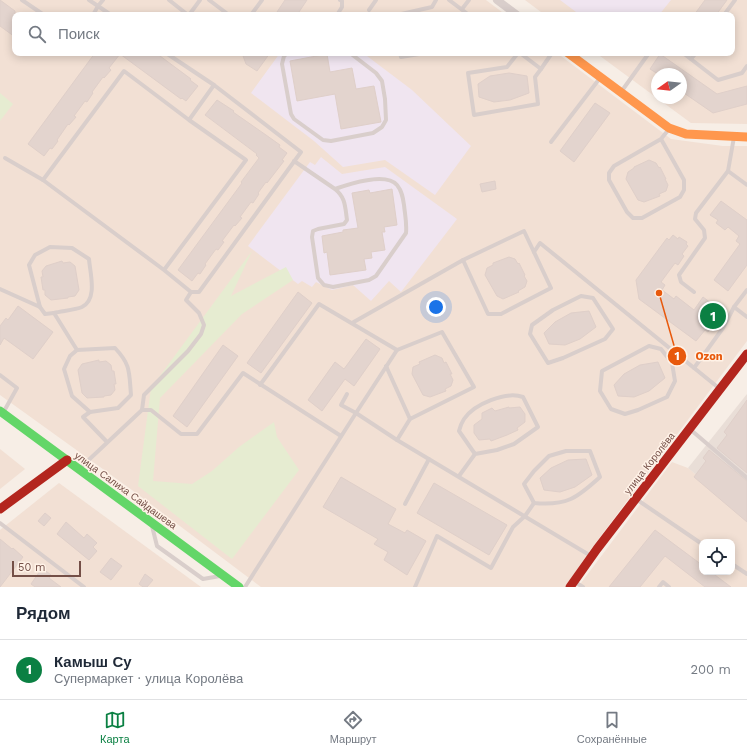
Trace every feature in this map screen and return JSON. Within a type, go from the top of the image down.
[{"type":"street","points":[[497,0],[513,12]]},
{"type":"street","points":[[572,56],[669,128],[686,134],[747,137]]},
{"type":"street","name":"улица Королёва","points":[[572,584],[635,499],[747,354]]},
{"type":"street","name":"улица Салиха Сайдашева","points":[[1,412],[239,587]]},
{"type":"street","points":[[0,509],[67,460]]},
{"type":"lane","points":[[22,0],[40,12]]},
{"type":"lane","points":[[90,0],[107,12]]},
{"type":"lane","points":[[95,12],[103,0]]},
{"type":"lane","points":[[169,0],[184,12]]},
{"type":"lane","points":[[190,12],[200,0]]},
{"type":"lane","points":[[209,0],[225,12]]},
{"type":"lane","points":[[253,12],[262,0]]},
{"type":"lane","points":[[339,12],[342,7],[342,1],[340,0]]},
{"type":"lane","points":[[369,10],[376,0]]},
{"type":"lane","points":[[410,12],[432,7],[436,0]]},
{"type":"lane","points":[[449,0],[465,12]]},
{"type":"lane","points":[[462,10],[469,0]]},
{"type":"lane","points":[[726,12],[735,0]]},
{"type":"lane","points":[[5,158],[43,180],[164,270],[191,292],[199,292],[301,152],[214,86],[170,56]]},
{"type":"lane","points":[[284,56],[282,64],[291,114],[294,119],[323,140],[331,141],[373,133],[382,127],[386,120],[382,80],[376,73],[354,56]]},
{"type":"lane","points":[[516,56],[507,67],[468,73],[474,115],[538,104],[535,77],[550,56]]},
{"type":"lane","points":[[523,56],[541,69]]},
{"type":"lane","points":[[620,92],[647,56]]},
{"type":"lane","points":[[687,56],[718,80],[742,73],[747,66]]},
{"type":"lane","points":[[43,180],[124,71],[189,120],[246,160],[164,270]]},
{"type":"lane","points":[[552,142],[601,77]]},
{"type":"lane","points":[[189,120],[214,86]]},
{"type":"lane","points":[[661,139],[684,180],[684,190],[680,197],[661,208],[642,218],[633,218],[626,212],[609,180],[609,173],[614,166],[661,139],[669,128]]},
{"type":"lane","points":[[694,292],[680,282],[679,275],[705,238],[704,230],[695,219],[696,213],[728,171],[734,136]]},
{"type":"lane","points":[[294,161],[342,194],[344,199],[347,220],[344,224],[318,229],[314,231],[312,237],[318,278],[324,285],[333,287],[369,280],[376,276],[406,233],[407,225],[402,193],[396,184],[391,180],[382,179],[347,184],[335,189]]},
{"type":"lane","points":[[728,171],[747,185]]},
{"type":"lane","points":[[352,323],[463,260],[524,231],[551,288],[501,314],[488,314],[463,260]]},
{"type":"lane","points":[[534,252],[540,243],[720,389]]},
{"type":"lane","points":[[50,247],[72,248],[89,259],[92,292],[89,302],[82,307],[45,314],[40,307],[29,265],[35,255],[50,247]]},
{"type":"lane","points":[[0,289],[40,307]]},
{"type":"lane","points":[[694,368],[723,328],[734,307],[747,290]]},
{"type":"lane","points":[[593,298],[600,291]]},
{"type":"lane","points":[[78,469],[142,410],[144,395],[188,350],[201,334],[204,325],[200,313],[186,300],[191,292]]},
{"type":"lane","points":[[581,296],[593,298],[613,329],[605,339],[563,358],[548,363],[530,334],[532,325],[553,310],[581,296]]},
{"type":"lane","points":[[260,385],[319,304],[397,350]]},
{"type":"lane","points":[[734,307],[747,317]]},
{"type":"lane","points":[[54,313],[77,350]]},
{"type":"lane","points":[[245,587],[397,350],[442,332],[474,388],[410,419],[397,440]]},
{"type":"lane","points":[[661,349],[672,363],[675,381],[667,397],[625,414],[611,409],[600,391],[602,371],[649,346],[661,349],[666,346]]},
{"type":"lane","points":[[90,412],[72,396],[64,369],[70,356],[77,350],[115,348],[122,356],[128,367],[131,395],[118,408],[90,412],[84,417],[107,442]]},
{"type":"lane","points":[[386,366],[410,419]]},
{"type":"lane","points":[[142,410],[151,410],[181,434],[196,434],[243,374],[341,436]]},
{"type":"lane","points":[[0,375],[17,388],[1,412]]},
{"type":"lane","points":[[347,394],[341,405],[591,557]]},
{"type":"lane","points":[[459,476],[475,454],[497,450],[514,444],[538,427],[523,397],[516,394],[480,404],[464,419],[458,431],[475,454]]},
{"type":"lane","points":[[689,429],[747,478]]},
{"type":"lane","points":[[566,451],[590,451],[600,477],[582,493],[567,501],[549,505],[534,503],[524,484],[549,456],[566,451]]},
{"type":"lane","points":[[405,504],[429,459]]},
{"type":"lane","points":[[635,499],[699,542]]},
{"type":"lane","points":[[415,587],[437,536],[491,568],[513,527],[534,503]]},
{"type":"lane","points":[[150,522],[157,546],[202,580],[223,575]]},
{"type":"lane","points":[[0,523],[84,587]]},
{"type":"lane","points":[[735,566],[747,574]]},
{"type":"lane","points":[[659,587],[663,582],[669,587]]},
{"type":"lane","points":[[572,584],[583,587]]},
{"type":"shaded area","points":[[0,0],[486,0],[502,12],[12,12],[12,56],[561,56],[671,139],[723,146],[747,146],[747,341],[591,549],[565,587],[261,587],[132,490],[0,395]]},
{"type":"shaded area","points":[[525,0],[747,0],[747,124],[691,123],[665,104],[687,104],[687,68],[651,68],[651,94],[600,56],[735,56],[735,12],[541,12]]},
{"type":"shaded area","points":[[560,0],[671,0],[661,12],[576,12]]},
{"type":"shaded area","points":[[278,56],[367,56],[412,90],[471,146],[435,195],[385,160],[343,167],[314,141],[251,93]]},
{"type":"shaded area","points":[[321,157],[342,174],[385,167],[457,219],[401,292],[389,281],[371,301],[353,285],[332,290],[316,282],[312,287],[302,281],[298,284],[248,246],[310,162],[315,165]]},
{"type":"shaded area","points":[[747,394],[747,517],[688,468]]},
{"type":"shaded area","points":[[0,449],[25,469],[0,489]]},
{"type":"shaded area","points":[[672,462],[688,468],[747,517],[747,587],[578,587]]},
{"type":"shaded area","points":[[59,483],[201,587],[0,587],[0,530]]},
{"type":"green space","points":[[0,93],[13,104],[0,121]]},
{"type":"green space","points":[[252,251],[231,296],[286,267],[293,280],[242,314],[160,398],[153,481],[192,484],[212,471],[239,447],[274,422],[277,437],[299,470],[232,559],[138,486],[151,388]]},
{"type":"building","points":[[0,0],[15,12],[12,12],[12,35],[0,26]]},
{"type":"building","points":[[285,0],[307,0],[299,12],[277,12]]},
{"type":"building","points":[[705,0],[727,0],[718,12],[696,12]]},
{"type":"building","points":[[93,56],[118,56],[109,68],[111,70],[104,78],[103,77],[87,102],[85,101],[74,116],[76,117],[69,125],[68,124],[52,149],[50,148],[44,156],[28,144]]},
{"type":"building","points":[[123,56],[160,56],[198,86],[186,101],[182,98],[181,99]]},
{"type":"building","points":[[243,56],[268,56],[257,71],[246,64]]},
{"type":"building","points":[[316,56],[327,56],[330,72],[352,68],[356,89],[374,86],[381,122],[341,129],[335,94],[297,101],[290,61]]},
{"type":"building","points":[[659,56],[663,56],[680,68],[651,68],[650,69]]},
{"type":"building","points":[[509,73],[527,76],[529,93],[510,100],[494,102],[479,97],[478,84],[490,76]]},
{"type":"building","points":[[687,73],[717,94],[747,86],[747,104],[713,113],[687,95]]},
{"type":"building","points":[[217,100],[280,145],[279,147],[287,153],[282,160],[284,161],[267,183],[266,182],[253,203],[251,202],[240,217],[242,218],[235,226],[234,225],[222,241],[224,242],[218,250],[216,249],[200,274],[198,273],[192,281],[178,270],[259,158],[256,155],[257,154],[205,115]]},
{"type":"building","points":[[595,103],[610,113],[574,162],[560,151]]},
{"type":"building","points":[[649,160],[656,163],[659,168],[660,167],[668,185],[666,191],[659,194],[660,196],[644,202],[638,200],[626,179],[628,172],[634,167]]},
{"type":"building","points":[[495,181],[496,189],[482,192],[480,184]]},
{"type":"building","points":[[392,189],[397,225],[384,227],[385,232],[382,232],[385,250],[371,252],[372,258],[364,259],[366,270],[330,275],[327,252],[324,253],[322,236],[343,232],[343,230],[358,228],[352,193],[369,190],[370,193]]},
{"type":"building","points":[[721,201],[747,220],[747,265],[728,291],[714,280],[740,244],[736,241],[739,236],[728,227],[725,230],[716,223],[718,220],[710,215]]},
{"type":"building","points":[[673,235],[678,239],[679,237],[687,242],[686,244],[688,246],[682,254],[684,256],[678,265],[675,263],[661,282],[665,285],[662,290],[674,299],[676,296],[694,310],[703,297],[719,309],[712,321],[715,324],[708,332],[705,330],[696,341],[639,299],[636,280],[667,238],[669,240]]},
{"type":"building","points":[[509,257],[515,259],[518,264],[519,263],[527,281],[525,287],[518,291],[519,292],[503,299],[497,296],[485,275],[487,268],[493,265],[493,263]]},
{"type":"building","points":[[62,261],[63,263],[70,262],[75,266],[79,290],[75,296],[51,300],[45,295],[45,290],[43,290],[41,277],[43,277],[42,271],[46,266]]},
{"type":"building","points":[[298,292],[312,303],[261,373],[247,363]]},
{"type":"building","points":[[18,306],[53,332],[33,359],[4,338],[0,345],[0,326],[6,318],[8,320]]},
{"type":"building","points":[[589,311],[596,327],[580,339],[565,345],[549,344],[544,333],[555,322],[571,313]]},
{"type":"building","points":[[366,339],[380,349],[354,386],[345,379],[322,411],[308,400],[335,362],[344,369]]},
{"type":"building","points":[[223,345],[238,356],[187,427],[173,416]]},
{"type":"building","points":[[435,355],[442,358],[444,363],[446,362],[452,374],[450,374],[453,380],[451,386],[445,389],[446,391],[430,397],[423,395],[412,374],[413,367],[420,364],[419,362]]},
{"type":"building","points":[[99,360],[99,362],[106,361],[111,365],[112,371],[114,371],[116,384],[114,384],[115,390],[111,395],[104,397],[87,398],[82,393],[78,370],[82,364]]},
{"type":"building","points":[[658,362],[665,378],[649,391],[634,397],[618,396],[614,385],[624,374],[640,365]]},
{"type":"building","points":[[747,400],[747,473],[717,448],[727,435],[724,432]]},
{"type":"building","points":[[509,407],[520,407],[525,414],[525,422],[517,428],[518,430],[491,441],[490,439],[479,440],[474,433],[474,425],[482,419],[482,413],[492,408],[495,411]]},
{"type":"building","points":[[709,450],[747,481],[747,522],[694,477],[706,461],[703,458]]},
{"type":"building","points":[[586,459],[592,475],[575,487],[560,492],[544,490],[540,478],[551,468],[568,460]]},
{"type":"building","points":[[341,477],[396,509],[388,524],[405,533],[407,530],[426,541],[407,575],[384,560],[388,552],[374,544],[378,539],[323,507]]},
{"type":"building","points":[[434,483],[507,525],[489,555],[417,513]]},
{"type":"building","points":[[45,513],[51,518],[44,526],[38,521]]},
{"type":"building","points":[[66,522],[84,538],[87,534],[97,543],[93,547],[97,551],[89,560],[57,534]]},
{"type":"building","points":[[655,530],[699,563],[699,575],[715,575],[731,587],[705,587],[665,556],[640,587],[609,587]]},
{"type":"building","points":[[0,539],[23,557],[0,587]]},
{"type":"building","points":[[111,558],[122,566],[111,580],[100,572]]},
{"type":"building","points":[[42,568],[51,575],[49,578],[61,587],[35,587],[31,584]]},
{"type":"building","points":[[145,574],[153,580],[147,587],[143,587],[139,584]]},
{"type":"traffic: fast","points":[[0,411],[239,587]]},
{"type":"traffic: slow","points":[[572,56],[669,128],[686,134],[747,137]]},
{"type":"traffic: jam","points":[[570,587],[597,549],[747,354]]},
{"type":"traffic: jam","points":[[0,509],[67,460]]},
{"type":"place","name":"Ozon","points":[[659,293]]},
{"type":"place","name":"Камыш Су","points":[[713,316]]}]
